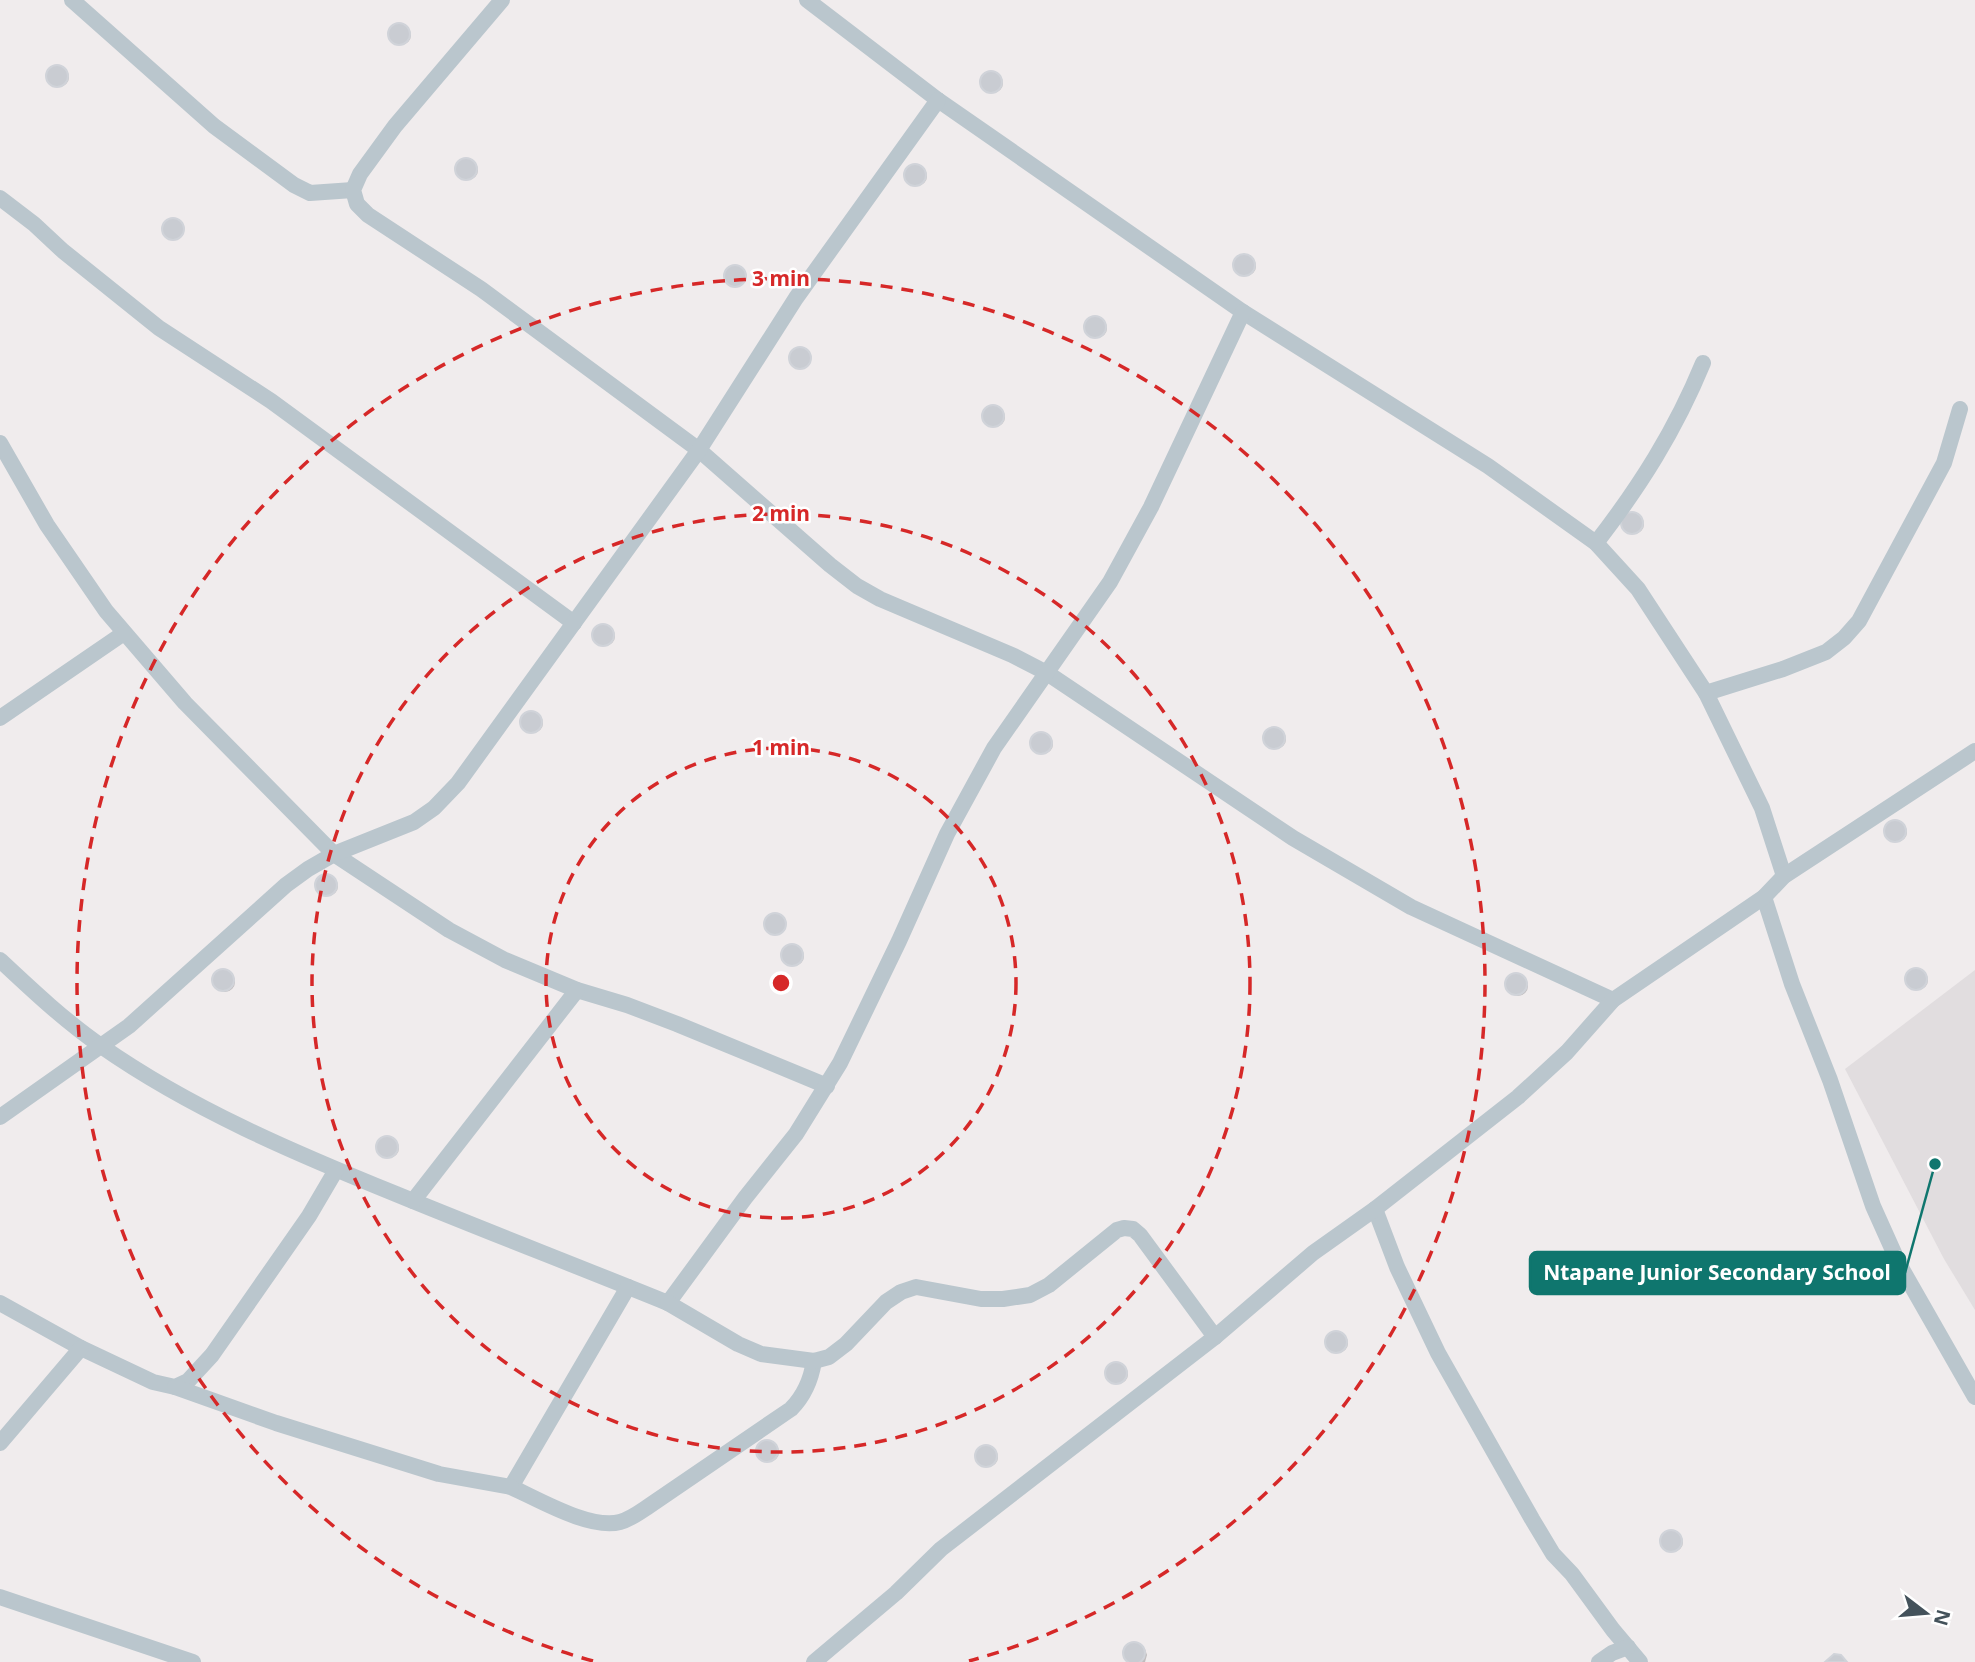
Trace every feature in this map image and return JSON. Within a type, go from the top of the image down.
[{"type":"street","points":[[72,0],[214,126],[294,185],[310,193],[354,190]]},
{"type":"street","points":[[502,0],[395,126],[360,174],[354,190],[357,204],[368,215],[481,289],[699,450],[857,586],[880,599],[1012,655],[1047,673],[1293,838],[1410,907],[1613,1000]]},
{"type":"street","points":[[807,0],[938,100],[1243,312],[1488,466],[1596,543],[1638,589],[1706,693],[1762,808],[1784,876]]},
{"type":"street","points":[[0,1117],[101,1046],[158,1001],[308,869],[334,854],[414,822],[434,808],[458,783],[699,450],[796,298],[938,100]]},
{"type":"street","points":[[0,198],[159,328],[271,401],[574,623]]},
{"type":"street","points":[[668,1303],[796,1134],[827,1086],[873,996],[947,834],[994,748],[1110,582],[1151,507],[1243,312]]},
{"type":"street","points":[[1596,543],[1633,496],[1657,457],[1686,403],[1703,363]]},
{"type":"street","points":[[1706,693],[1826,652],[1844,638],[1859,621],[1938,476],[1960,410]]},
{"type":"street","points":[[0,443],[47,525],[106,611],[185,703],[334,854],[449,930],[505,960],[577,990],[627,1005],[827,1086]]},
{"type":"street","points":[[0,718],[124,633]]},
{"type":"street","points":[[814,1662],[896,1593],[941,1549],[1214,1337],[1313,1253],[1375,1209],[1518,1097],[1567,1052],[1613,1000],[1764,897],[1784,876],[1975,751]]},
{"type":"street","points":[[1764,897],[1873,1206],[1899,1264],[1975,1397]]},
{"type":"street","points":[[0,960],[41,999],[101,1046],[171,1090],[262,1137],[336,1170],[668,1303],[738,1344],[761,1354],[814,1361],[829,1357],[846,1345],[886,1302],[901,1292],[916,1287],[981,1299],[1030,1296],[1049,1286],[1107,1236],[1124,1228],[1133,1229],[1140,1235],[1214,1337]]},
{"type":"street","points":[[413,1201],[577,990]]},
{"type":"street","points":[[175,1387],[188,1381],[212,1355],[309,1216],[336,1170]]},
{"type":"street","points":[[1375,1209],[1397,1267],[1438,1353],[1532,1519],[1553,1554],[1572,1574],[1640,1662]]},
{"type":"street","points":[[511,1487],[628,1287]]},
{"type":"street","points":[[0,1303],[81,1348],[153,1382],[439,1474],[511,1487],[574,1515],[601,1522],[622,1521],[649,1506],[790,1409],[806,1389],[814,1361]]},
{"type":"street","points":[[0,1443],[81,1348]]},
{"type":"street","points":[[0,1597],[193,1662]]},
{"type":"street","points":[[1599,1662],[1628,1647]]},
{"type":"shaded area","points":[[1975,970],[1975,1310],[1944,1259],[1845,1069]]},
{"type":"building","points":[[399,23],[407,26],[410,34],[407,42],[399,45],[391,42],[388,34],[391,26]]},
{"type":"building","points":[[57,65],[65,68],[68,76],[65,84],[57,87],[49,84],[46,76],[49,68]]},
{"type":"building","points":[[991,71],[999,74],[1002,82],[999,90],[991,93],[983,90],[980,82],[983,74]]},
{"type":"building","points":[[466,158],[474,161],[477,169],[474,177],[466,180],[458,177],[455,169],[458,161]]},
{"type":"building","points":[[915,164],[923,167],[926,175],[923,183],[915,186],[907,183],[904,175],[907,167]]},
{"type":"building","points":[[173,218],[181,221],[184,229],[181,237],[173,240],[165,237],[162,229],[165,221]]},
{"type":"building","points":[[1244,254],[1252,257],[1255,265],[1252,273],[1244,276],[1236,273],[1233,265],[1236,257]]},
{"type":"building","points":[[735,265],[743,268],[746,276],[743,284],[735,287],[727,284],[724,276],[727,268]]},
{"type":"building","points":[[1095,316],[1103,319],[1106,327],[1103,335],[1095,338],[1087,335],[1084,327],[1087,319]]},
{"type":"building","points":[[800,347],[808,350],[811,358],[808,366],[800,369],[792,366],[789,358],[792,350]]},
{"type":"building","points":[[993,405],[1001,408],[1004,416],[1001,424],[993,427],[985,424],[982,416],[985,408]]},
{"type":"building","points":[[1632,512],[1640,515],[1643,523],[1640,531],[1632,534],[1624,531],[1621,523],[1624,515]]},
{"type":"building","points":[[603,624],[611,627],[614,635],[611,643],[603,646],[595,643],[592,635],[595,627]]},
{"type":"building","points":[[531,711],[539,714],[542,722],[539,730],[531,733],[523,730],[520,722],[523,714]]},
{"type":"building","points":[[1274,727],[1282,730],[1285,738],[1282,746],[1274,749],[1266,746],[1263,738],[1266,730]]},
{"type":"building","points":[[1041,732],[1049,735],[1052,743],[1049,751],[1041,754],[1033,751],[1030,743],[1033,735]]},
{"type":"building","points":[[1895,820],[1903,823],[1906,831],[1903,839],[1895,842],[1887,839],[1884,831],[1887,823]]},
{"type":"building","points":[[326,874],[334,877],[337,885],[334,893],[326,896],[318,893],[315,885],[318,877]]},
{"type":"building","points":[[775,913],[783,916],[786,924],[783,932],[775,935],[767,932],[764,924],[767,916]]},
{"type":"building","points":[[792,944],[800,947],[803,955],[800,963],[792,966],[784,963],[781,955],[784,947]]},
{"type":"building","points":[[1916,968],[1924,971],[1927,979],[1924,987],[1916,990],[1908,987],[1905,979],[1908,971]]},
{"type":"building","points":[[223,969],[231,972],[234,980],[231,988],[223,991],[215,988],[212,980],[215,972]]},
{"type":"building","points":[[1516,973],[1524,976],[1527,984],[1524,992],[1516,995],[1508,992],[1505,984],[1508,976]]},
{"type":"building","points":[[387,1136],[395,1139],[398,1147],[395,1155],[387,1158],[379,1155],[376,1147],[379,1139]]},
{"type":"building","points":[[1336,1331],[1344,1334],[1347,1342],[1344,1350],[1336,1353],[1328,1350],[1325,1342],[1328,1334]]},
{"type":"building","points":[[1116,1362],[1124,1365],[1127,1373],[1124,1381],[1116,1384],[1108,1381],[1105,1373],[1108,1365]]},
{"type":"building","points":[[767,1440],[775,1443],[778,1451],[775,1459],[767,1462],[759,1459],[756,1451],[759,1443]]},
{"type":"building","points":[[986,1445],[994,1448],[997,1456],[994,1464],[986,1467],[978,1464],[975,1456],[978,1448]]},
{"type":"building","points":[[1671,1530],[1679,1533],[1682,1541],[1679,1549],[1671,1552],[1663,1549],[1660,1541],[1663,1533]]},
{"type":"building","points":[[1134,1642],[1142,1645],[1145,1653],[1142,1661],[1134,1664],[1126,1661],[1123,1653],[1126,1645]]},
{"type":"building","points":[[1834,1654],[1841,1655],[1847,1662],[1825,1662]]},
{"type":"place","name":"Ntapane Junior Secondary School","points":[[1935,1164]]}]
